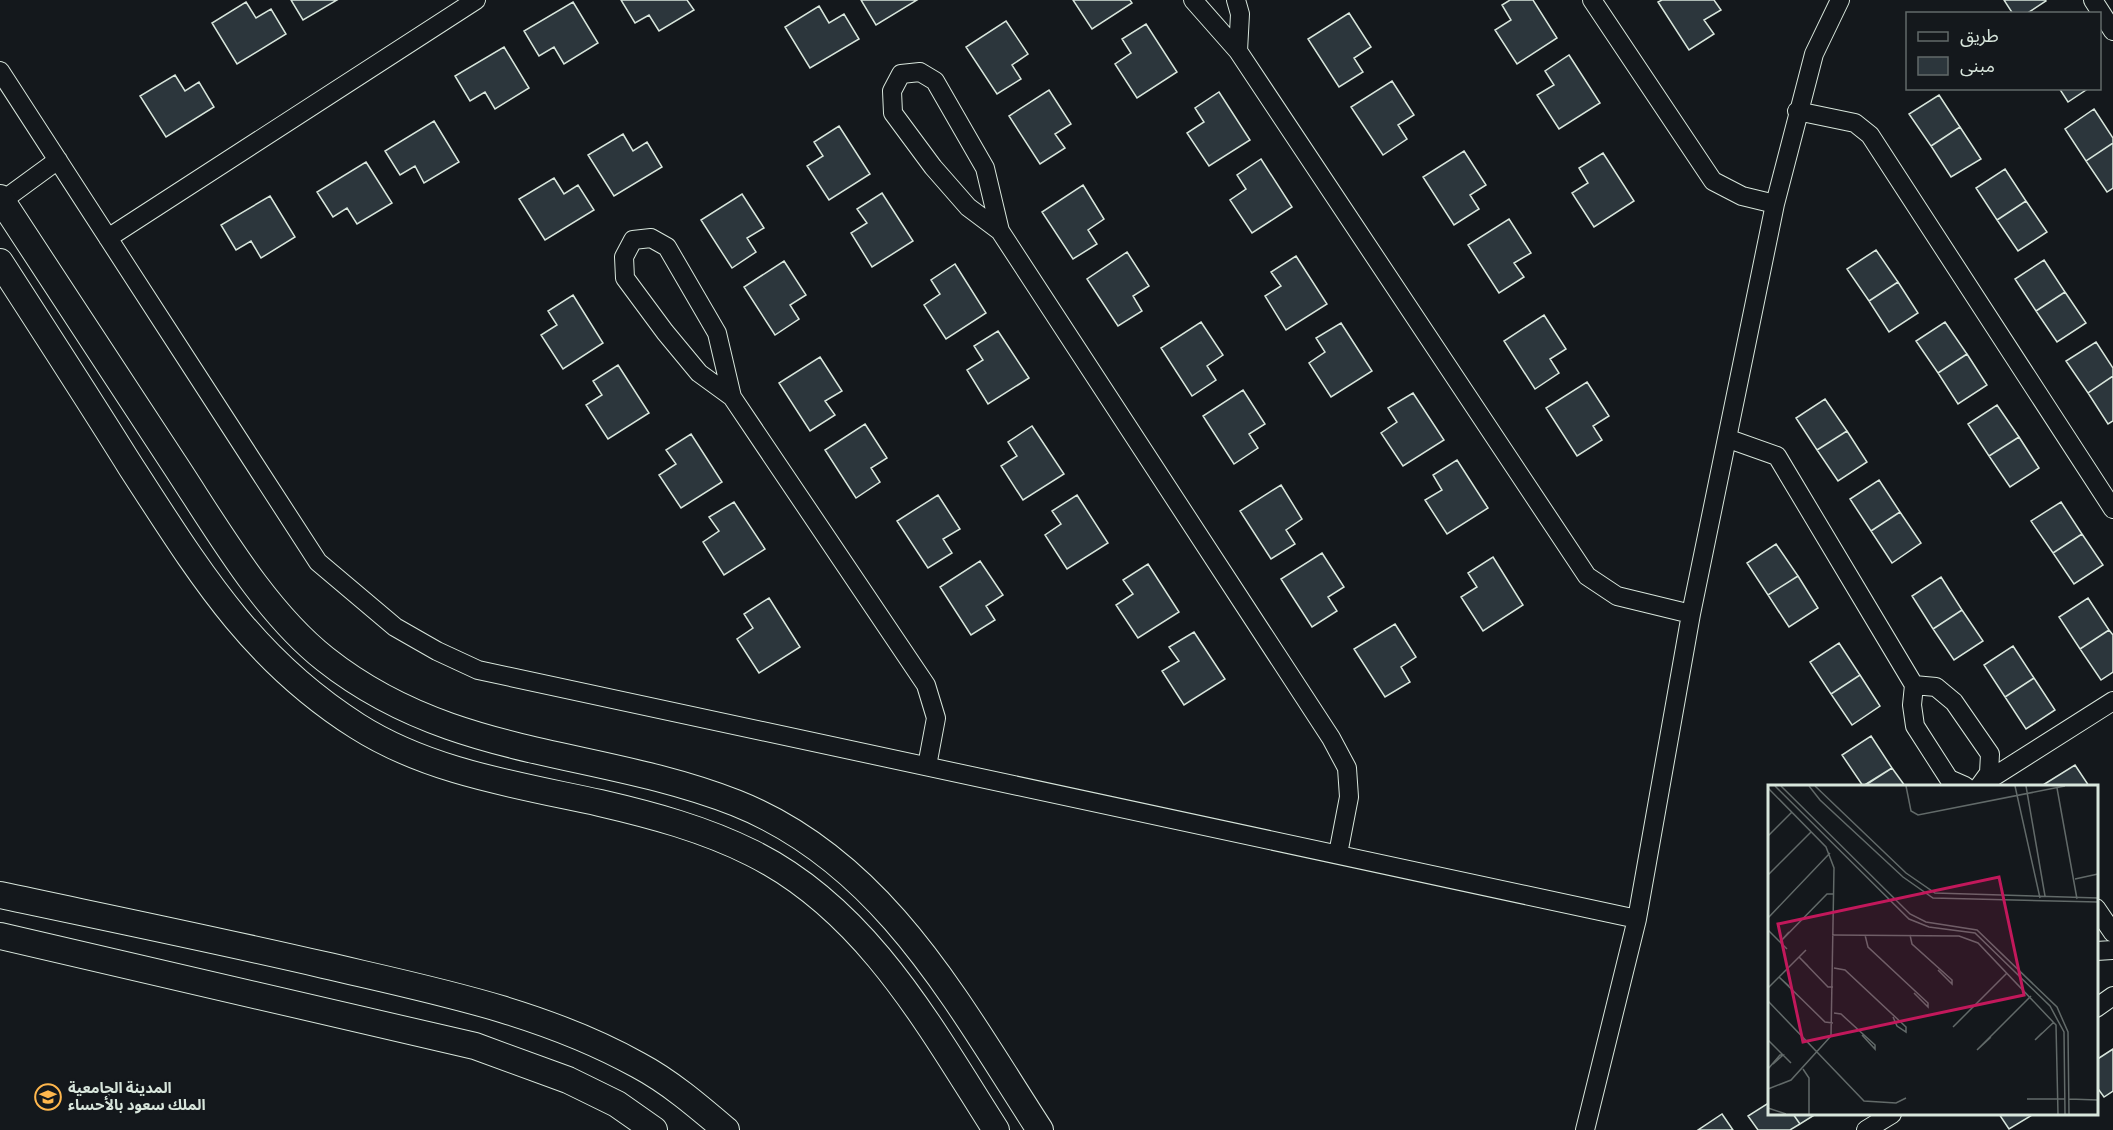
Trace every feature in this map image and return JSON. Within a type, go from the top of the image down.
[{"type":"main road","points":[[1,199],[227,545],[273,606],[323,658],[378,695],[434,723],[475,736],[665,781],[737,804],[799,836],[863,884],[899,922],[949,988],[1040,1130]]},
{"type":"main road","points":[[0,262],[194,564],[237,622],[299,685],[359,727],[424,759],[490,779],[644,813],[717,837],[754,854],[796,879],[849,924],[881,959],[919,1009],[996,1130]]},
{"type":"main road","points":[[140,479],[171,460]]},
{"type":"main road","points":[[0,896],[212,939],[488,1003],[586,1039],[640,1066],[698,1106],[726,1130]]},
{"type":"main road","points":[[0,936],[475,1046],[568,1080],[617,1104],[654,1130]]},
{"type":"street","points":[[108,237],[476,0]]},
{"type":"street","points":[[1193,0],[1238,51],[1587,576],[1617,596],[1691,614]]},
{"type":"street","points":[[1236,0],[1240,14],[1238,51]]},
{"type":"street","points":[[1592,0],[1713,181],[1742,196],[1775,204]]},
{"type":"street","points":[[1585,1130],[1637,919],[1691,614],[1729,439],[1775,204],[1797,111],[1814,54],[1840,0]]},
{"type":"street","points":[[2101,12],[2113,31]]},
{"type":"street","points":[[0,71],[318,562],[395,627],[436,651],[478,670],[1637,919]]},
{"type":"street","points":[[1000,231],[968,207],[933,167],[893,113],[892,92],[901,74],[920,72],[935,81],[985,168],[1000,231],[1331,738],[1347,768],[1349,797],[1338,854]]},
{"type":"street","points":[[1797,111],[1855,123],[1870,135],[2113,509]]},
{"type":"street","points":[[1,199],[57,160]]},
{"type":"street","points":[[732,397],[717,333],[667,247],[651,238],[633,240],[624,257],[625,278],[699,373],[732,397],[926,685],[936,718],[927,766]]},
{"type":"street","points":[[1729,439],[1777,456],[1914,685],[1912,705],[1915,726],[1949,779],[1970,785]]},
{"type":"street","points":[[1914,685],[1936,687],[1954,702],[1990,754],[1989,773],[1975,785]]},
{"type":"street","points":[[1976,785],[2113,701]]},
{"type":"street","points":[[2098,910],[2113,933]]},
{"type":"street","points":[[2098,951],[2113,950]]},
{"type":"street","points":[[2098,1007],[2113,996]]},
{"type":"street","points":[[1866,1130],[1889,1115]]},
{"type":"building","points":[[291,0],[337,0],[303,20]]},
{"type":"building","points":[[621,0],[687,0],[694,10],[659,31],[649,15],[635,23]]},
{"type":"building","points":[[861,0],[917,0],[876,25]]},
{"type":"building","points":[[1073,0],[1130,0],[1132,3],[1092,29]]},
{"type":"building","points":[[1510,0],[1533,0],[1557,38],[1517,64],[1495,30],[1511,20],[1502,5]]},
{"type":"building","points":[[1662,0],[1714,0],[1721,10],[1704,20],[1714,34],[1689,50],[1658,2]]},
{"type":"building","points":[[2004,0],[2046,1],[2029,12],[2012,12]]},
{"type":"building","points":[[246,2],[256,18],[271,9],[286,34],[237,64],[212,23]]},
{"type":"building","points":[[573,2],[598,43],[564,64],[554,47],[539,56],[524,31]]},
{"type":"building","points":[[819,6],[829,23],[844,14],[859,39],[810,68],[785,27]]},
{"type":"building","points":[[1349,13],[1371,47],[1354,58],[1363,72],[1339,87],[1308,39]]},
{"type":"building","points":[[1006,21],[1028,54],[1012,65],[1021,79],[997,94],[966,47]]},
{"type":"building","points":[[1146,24],[1177,72],[1137,98],[1115,64],[1131,53],[1122,39]]},
{"type":"building","points":[[504,47],[529,88],[495,109],[485,92],[470,101],[455,76]]},
{"type":"building","points":[[1569,55],[1600,103],[1559,129],[1537,95],[1554,85],[1545,71]]},
{"type":"building","points":[[175,75],[185,91],[199,82],[214,107],[166,137],[140,96]]},
{"type":"building","points":[[1392,81],[1414,115],[1398,125],[1407,139],[1383,155],[1351,107]]},
{"type":"building","points":[[1049,90],[1071,124],[1055,134],[1065,148],[1040,164],[1009,116]]},
{"type":"building","points":[[2060,90],[2086,90],[2068,102]]},
{"type":"building","points":[[1219,92],[1250,140],[1209,166],[1187,133],[1204,122],[1195,108]]},
{"type":"building","points":[[1939,95],[1960,127],[1931,146],[1909,114]]},
{"type":"building","points":[[2094,109],[2113,138],[2113,143],[2086,161],[2065,129]]},
{"type":"building","points":[[434,121],[459,162],[424,183],[415,166],[400,175],[385,151]]},
{"type":"building","points":[[839,126],[870,174],[829,200],[807,166],[823,156],[814,142]]},
{"type":"building","points":[[1960,127],[1981,159],[1951,177],[1931,146]]},
{"type":"building","points":[[623,134],[633,151],[647,142],[662,167],[614,196],[588,155]]},
{"type":"building","points":[[2113,143],[2113,188],[2107,192],[2086,161]]},
{"type":"building","points":[[1464,151],[1486,185],[1470,195],[1479,209],[1454,225],[1423,177]]},
{"type":"building","points":[[1603,153],[1634,201],[1594,227],[1572,193],[1588,183],[1579,168]]},
{"type":"building","points":[[1261,159],[1292,207],[1252,233],[1230,200],[1246,189],[1237,175]]},
{"type":"building","points":[[366,162],[392,203],[357,224],[347,208],[333,217],[317,192]]},
{"type":"building","points":[[2005,169],[2026,201],[1997,220],[1976,188]]},
{"type":"building","points":[[554,178],[564,194],[578,185],[594,210],[545,240],[519,199]]},
{"type":"building","points":[[1083,185],[1104,219],[1088,230],[1097,244],[1073,259],[1042,212]]},
{"type":"building","points":[[882,193],[913,241],[872,267],[851,233],[867,223],[857,209]]},
{"type":"building","points":[[742,194],[764,228],[747,238],[756,252],[732,268],[701,220]]},
{"type":"building","points":[[270,196],[295,237],[261,258],[251,241],[236,250],[221,225]]},
{"type":"building","points":[[2026,201],[2047,232],[2018,251],[1997,220]]},
{"type":"building","points":[[1509,219],[1531,253],[1514,263],[1524,277],[1499,293],[1468,245]]},
{"type":"building","points":[[1876,250],[1898,282],[1869,301],[1847,269]]},
{"type":"building","points":[[1127,252],[1149,286],[1133,296],[1142,311],[1118,326],[1087,279]]},
{"type":"building","points":[[1296,256],[1327,304],[1286,330],[1265,296],[1281,286],[1271,272]]},
{"type":"building","points":[[2044,260],[2065,292],[2036,311],[2015,279]]},
{"type":"building","points":[[784,261],[806,295],[790,305],[799,319],[775,335],[744,287]]},
{"type":"building","points":[[955,264],[986,313],[946,339],[924,305],[940,294],[931,280]]},
{"type":"building","points":[[1898,282],[1918,313],[1889,332],[1869,301]]},
{"type":"building","points":[[2065,292],[2086,323],[2057,342],[2036,311]]},
{"type":"building","points":[[573,295],[603,343],[563,369],[541,335],[557,325],[548,311]]},
{"type":"building","points":[[1544,315],[1566,349],[1550,359],[1559,373],[1535,389],[1504,341]]},
{"type":"building","points":[[1201,322],[1223,355],[1207,366],[1216,380],[1192,396],[1161,348]]},
{"type":"building","points":[[1945,322],[1967,354],[1938,373],[1916,341]]},
{"type":"building","points":[[1341,323],[1372,371],[1331,397],[1309,363],[1325,352],[1316,338]]},
{"type":"building","points":[[998,331],[1029,378],[988,404],[967,370],[983,360],[974,346]]},
{"type":"building","points":[[2096,342],[2113,368],[2113,376],[2088,393],[2066,361]]},
{"type":"building","points":[[1967,354],[1987,385],[1958,404],[1938,373]]},
{"type":"building","points":[[820,357],[842,391],[825,401],[835,415],[810,431],[779,383]]},
{"type":"building","points":[[618,365],[649,413],[608,439],[586,405],[602,395],[593,381]]},
{"type":"building","points":[[2113,376],[2113,421],[2108,424],[2088,393]]},
{"type":"building","points":[[1587,382],[1609,416],[1593,426],[1602,440],[1577,456],[1546,408]]},
{"type":"building","points":[[1243,390],[1265,424],[1249,434],[1258,448],[1234,464],[1203,416]]},
{"type":"building","points":[[1413,393],[1444,440],[1403,466],[1381,433],[1397,422],[1388,408]]},
{"type":"building","points":[[1825,399],[1847,431],[1817,450],[1796,418]]},
{"type":"building","points":[[1997,405],[2019,437],[1989,456],[1968,424]]},
{"type":"building","points":[[865,424],[887,458],[871,468],[880,482],[856,498],[825,450]]},
{"type":"building","points":[[1032,426],[1064,474],[1023,500],[1001,466],[1017,456],[1008,442]]},
{"type":"building","points":[[1847,431],[1867,462],[1838,481],[1817,450]]},
{"type":"building","points":[[691,434],[722,482],[681,508],[659,475],[676,464],[666,450]]},
{"type":"building","points":[[2019,437],[2039,468],[2010,487],[1989,456]]},
{"type":"building","points":[[1457,460],[1488,508],[1447,534],[1425,500],[1442,490],[1433,475]]},
{"type":"building","points":[[1879,480],[1900,512],[1871,531],[1850,499]]},
{"type":"building","points":[[1281,485],[1302,519],[1286,530],[1295,544],[1271,559],[1240,511]]},
{"type":"building","points":[[938,495],[960,529],[943,539],[952,553],[928,568],[897,521]]},
{"type":"building","points":[[1077,495],[1108,543],[1067,569],[1045,535],[1061,524],[1052,511]]},
{"type":"building","points":[[734,502],[765,549],[724,575],[703,542],[719,531],[709,517]]},
{"type":"building","points":[[2061,502],[2082,534],[2053,553],[2031,521]]},
{"type":"building","points":[[1900,512],[1921,543],[1892,563],[1871,531]]},
{"type":"building","points":[[2082,534],[2103,565],[2074,584],[2053,553]]},
{"type":"building","points":[[1776,544],[1798,576],[1768,595],[1747,563]]},
{"type":"building","points":[[1322,553],[1344,587],[1328,597],[1337,611],[1312,627],[1281,579]]},
{"type":"building","points":[[1493,557],[1523,605],[1483,631],[1461,597],[1477,587],[1468,573]]},
{"type":"building","points":[[980,561],[1003,595],[986,606],[995,620],[971,635],[940,587]]},
{"type":"building","points":[[1148,564],[1179,612],[1138,638],[1116,605],[1133,594],[1123,580]]},
{"type":"building","points":[[1798,576],[1818,608],[1789,627],[1768,595]]},
{"type":"building","points":[[1941,577],[1962,610],[1933,629],[1912,596]]},
{"type":"building","points":[[769,598],[800,647],[759,673],[737,639],[753,628],[744,614]]},
{"type":"building","points":[[2088,598],[2109,630],[2080,649],[2059,617]]},
{"type":"building","points":[[1962,610],[1983,641],[1954,660],[1933,629]]},
{"type":"building","points":[[1395,624],[1416,657],[1401,667],[1410,682],[1385,697],[1354,649]]},
{"type":"building","points":[[2109,630],[2113,635],[2113,672],[2101,680],[2080,649]]},
{"type":"building","points":[[1194,632],[1225,679],[1184,705],[1162,671],[1179,661],[1169,647]]},
{"type":"building","points":[[1839,643],[1860,675],[1831,694],[1810,662]]},
{"type":"building","points":[[2013,646],[2034,678],[2005,697],[1984,665]]},
{"type":"building","points":[[1860,675],[1880,706],[1852,725],[1831,694]]},
{"type":"building","points":[[2034,678],[2055,710],[2026,729],[2005,697]]},
{"type":"building","points":[[1871,736],[1892,768],[1862,785],[1842,755]]},
{"type":"building","points":[[2075,765],[2088,785],[2043,785]]},
{"type":"building","points":[[1892,768],[1904,785],[1866,785]]},
{"type":"building","points":[[2113,1049],[2113,1091],[2104,1097],[2098,1089],[2098,1059]]},
{"type":"building","points":[[1768,1103],[1768,1115],[1794,1115],[1800,1124],[1790,1130],[1758,1130],[1748,1116]]},
{"type":"building","points":[[1722,1114],[1733,1130],[1698,1130]]},
{"type":"building","points":[[1794,1115],[1814,1115],[1800,1124]]},
{"type":"building","points":[[2000,1115],[2032,1115],[2009,1129]]},
{"type":"place","name":"المدينة الجامعية الملك سعود بالأحساء","points":[[48,1097]]}]
